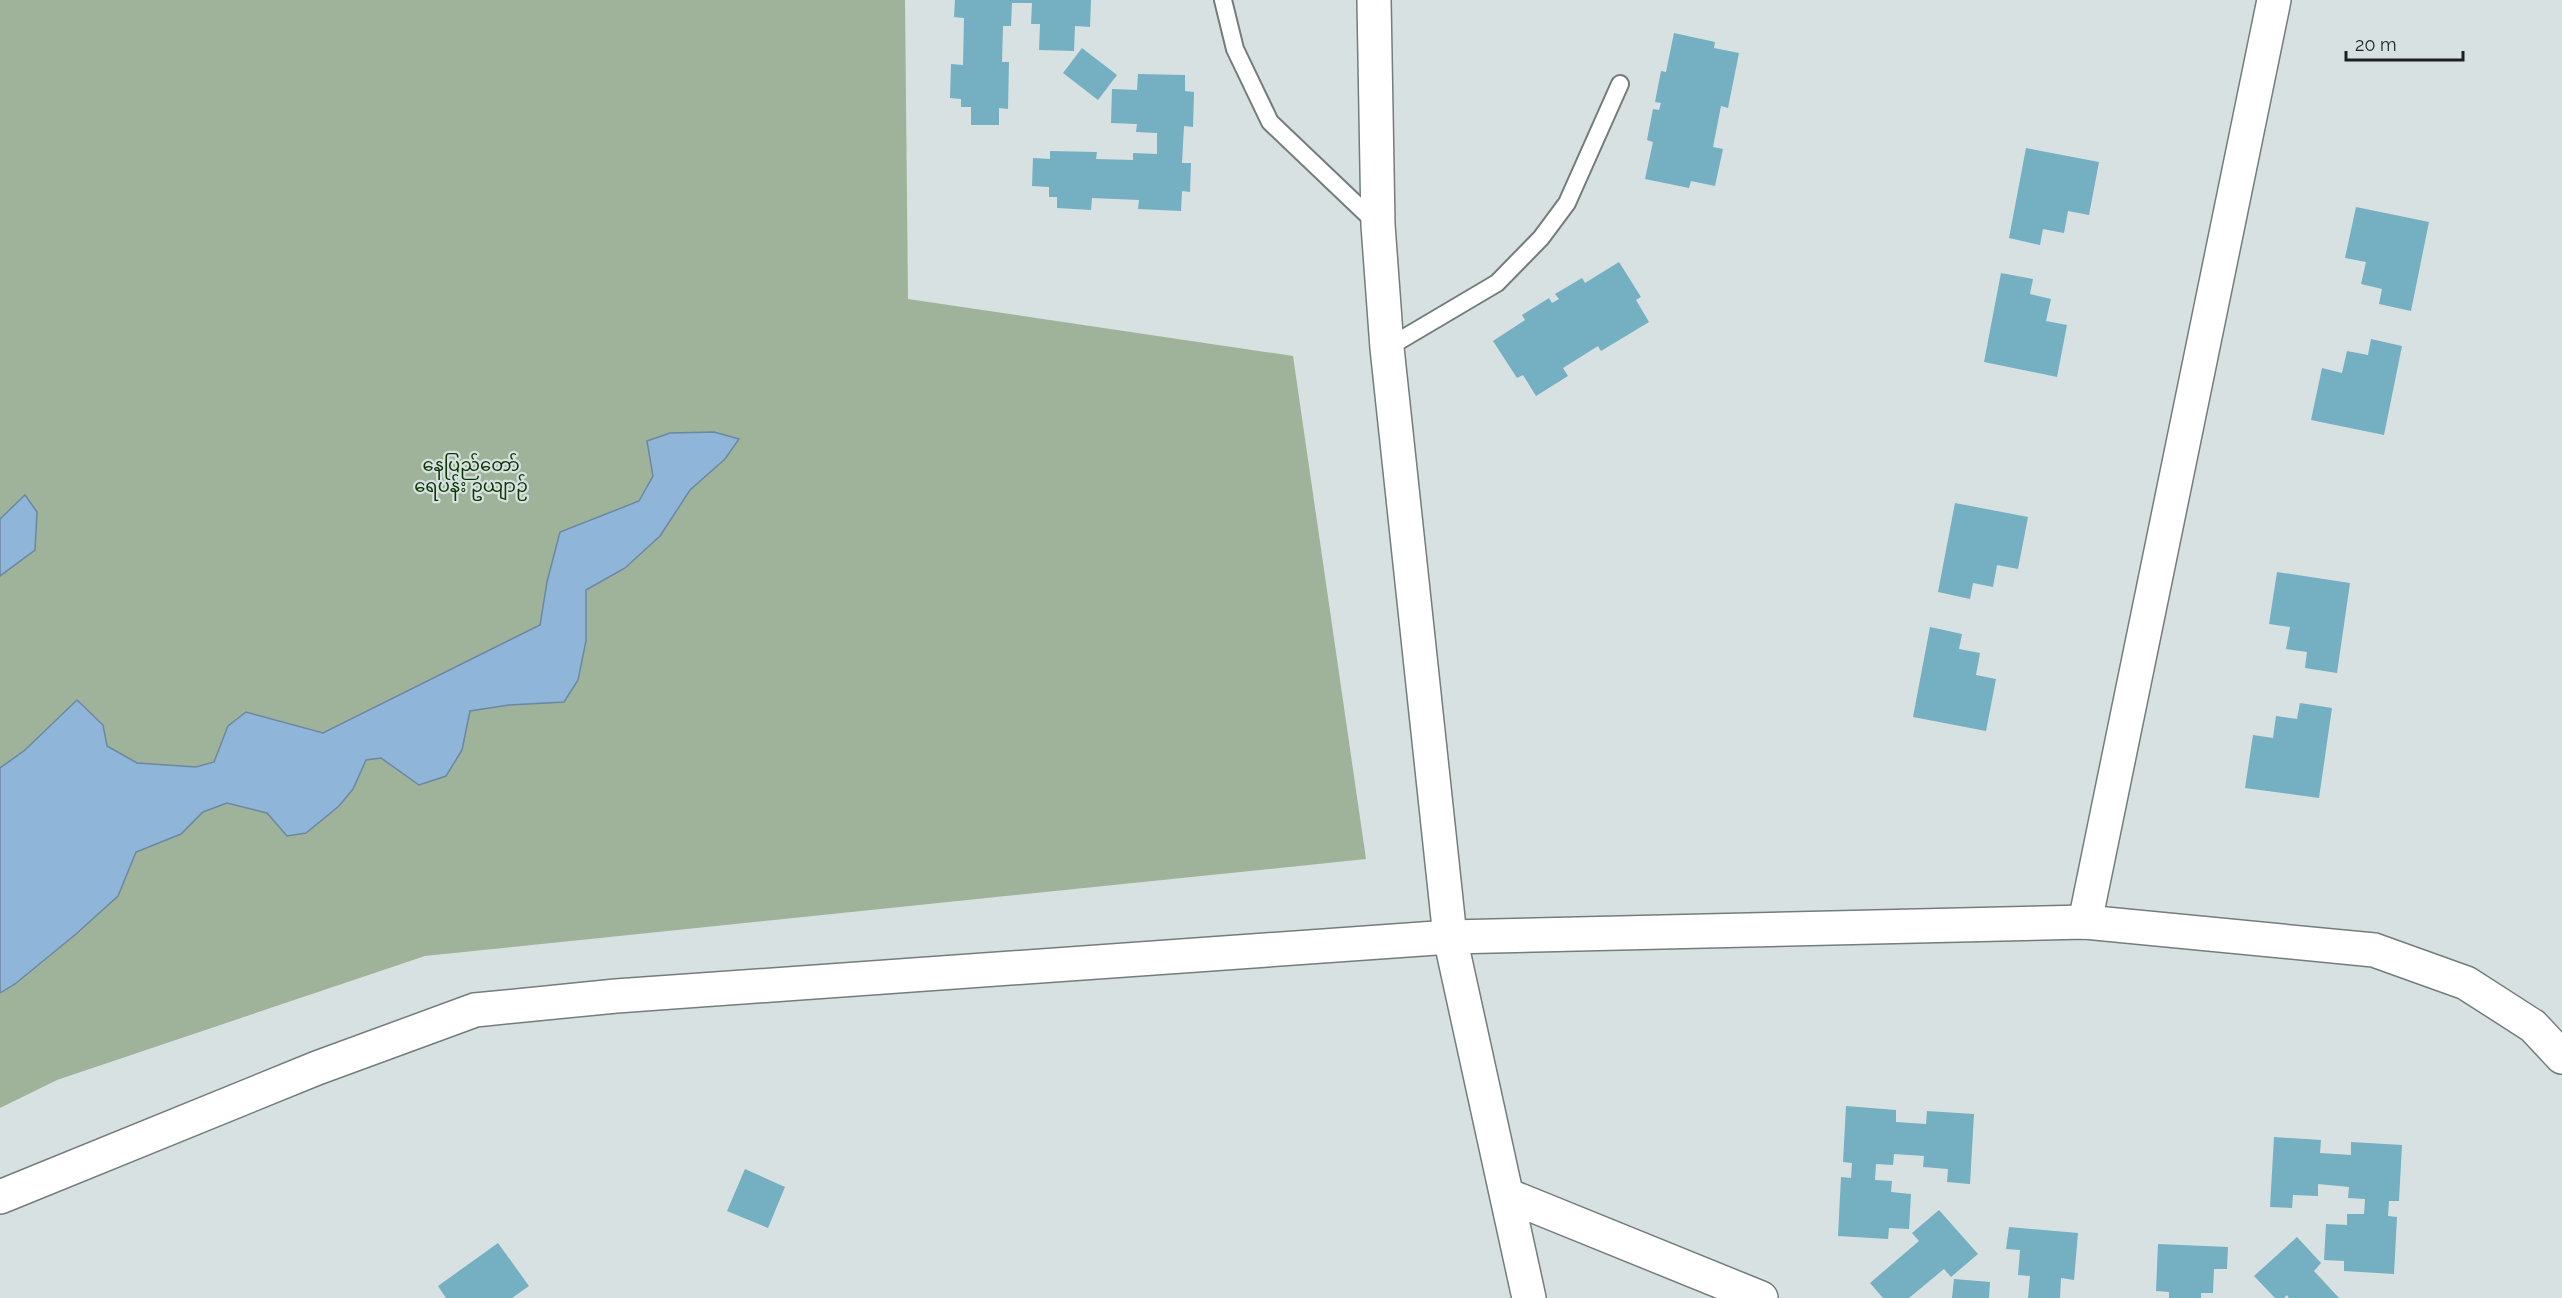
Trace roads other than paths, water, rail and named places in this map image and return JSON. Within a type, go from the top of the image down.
[{"type":"street","points":[[1374,0],[1378,225],[1387,348],[1450,937],[1528,1298]]},
{"type":"street","points":[[2085,922],[2274,0]]},
{"type":"street","points":[[0,1197],[317,1068],[475,1011],[628,995],[1450,937],[2085,922],[2374,950],[2466,983],[2533,1026],[2562,1057]]},
{"type":"street","points":[[1507,1195],[1761,1298]]},
{"type":"lane","points":[[1223,0],[1235,49],[1270,122],[1378,225]]},
{"type":"lane","points":[[1387,348],[1497,283],[1541,238],[1567,203],[1620,84]]},
{"type":"water","points":[[714,432],[739,439],[725,459],[690,490],[660,536],[625,568],[586,590],[586,641],[578,680],[564,702],[509,705],[470,711],[462,750],[446,776],[419,785],[381,758],[366,760],[353,789],[339,806],[306,833],[287,836],[267,813],[227,803],[203,812],[181,834],[136,852],[118,896],[76,934],[15,984],[0,993],[0,768],[25,750],[77,700],[103,725],[107,746],[137,763],[196,767],[214,762],[228,726],[246,712],[323,733],[540,625],[547,582],[560,532],[639,501],[653,476],[647,441],[670,433]]},
{"type":"water","points":[[25,495],[37,512],[35,550],[0,576],[0,519]]},
{"type":"park label","name":"နေပြည်တော် ရေပန်း ဥယျာဉ်","points":[[471,475]]}]
